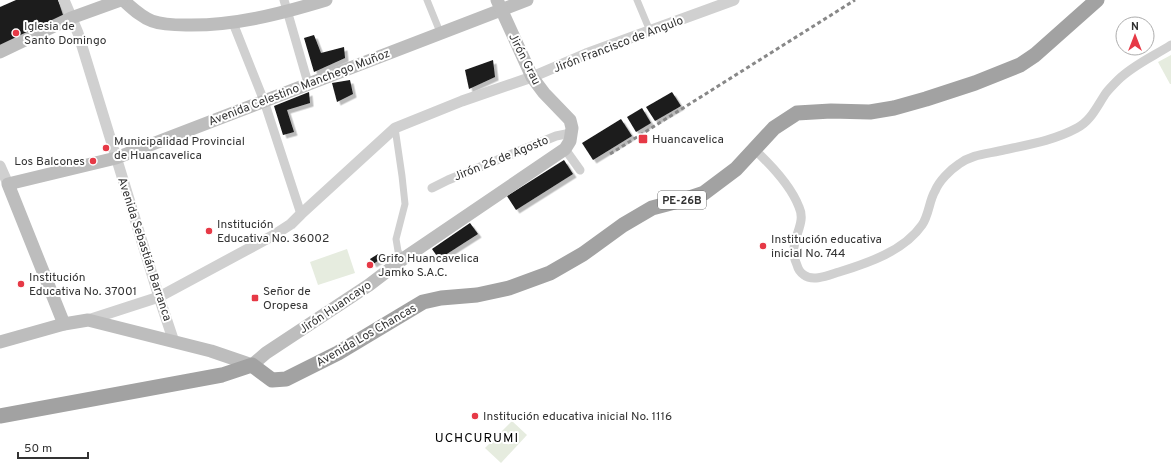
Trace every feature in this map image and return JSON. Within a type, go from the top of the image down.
[{"type":"highway","name":"Avenida Los Chancas","points":[[252,365],[272,380],[286,379],[338,352],[423,302],[441,298],[477,295],[509,288],[550,273],[583,254],[623,225],[652,208],[686,199],[704,192],[736,169],[774,128],[797,113],[831,111],[870,112],[894,108],[975,83],[1014,67],[1035,55],[1097,0]]},
{"type":"highway","points":[[0,416],[222,374],[252,365]]},
{"type":"main road","points":[[0,52],[71,18],[122,0],[139,15],[152,21],[171,24],[200,25],[233,23],[286,6],[326,0]]},
{"type":"main road","name":"Avenida Celestino Manchego Muñoz","points":[[4,185],[116,158],[440,32],[499,5],[527,0]]},
{"type":"main road","name":"Jirón Grau","points":[[499,5],[532,77],[544,93],[570,120],[572,128],[571,133]]},
{"type":"main road","points":[[565,149],[570,141],[571,133]]},
{"type":"main road","name":"Jirón Huancayo","points":[[252,365],[266,353],[369,285],[403,259],[565,149]]},
{"type":"main road","points":[[0,342],[64,324],[4,185]]},
{"type":"main road","name":"PE-26B","points":[[64,324],[88,320],[210,351],[252,365]]},
{"type":"street","name":"Avenida Sebastián Barranca","points":[[64,0],[78,33],[174,342]]},
{"type":"street","points":[[427,0],[440,32]]},
{"type":"street","points":[[637,0],[650,31]]},
{"type":"street","name":"Jirón Francisco de Angulo","points":[[88,320],[159,297],[274,235],[291,224],[395,128],[462,100],[532,77],[586,54],[650,31],[711,4],[734,0]]},
{"type":"street","points":[[286,6],[308,83]]},
{"type":"street","points":[[233,23],[264,100],[301,214]]},
{"type":"street","points":[[754,150],[774,168],[800,207],[802,219],[794,243],[793,253],[798,269],[804,275],[812,278],[825,276],[880,257],[899,247],[913,236],[923,224],[935,190],[948,172],[958,164],[982,154],[1039,143],[1080,127],[1090,118],[1106,93],[1119,79],[1171,45]]},
{"type":"street","points":[[395,128],[405,204],[396,238],[398,251],[403,259]]},
{"type":"street","name":"Jirón 26 de Agosto","points":[[432,188],[556,136],[571,133]]},
{"type":"street","points":[[565,149],[580,170]]},
{"type":"street","points":[[0,166],[4,185]]},
{"type":"shaded area","points":[[1171,55],[1171,84],[1170,84],[1158,62]]},
{"type":"shaded area","points":[[347,249],[355,273],[318,285],[310,262]]},
{"type":"shaded area","points":[[512,421],[527,435],[501,463],[485,448]]},
{"type":"building","name":"Iglesia de Santo Domingo","points":[[16,0],[58,0],[64,18],[0,48],[0,7]]},
{"type":"building","points":[[314,35],[321,53],[344,47],[345,58],[314,72],[304,38]]},
{"type":"building","points":[[493,60],[495,77],[469,89],[465,70]]},
{"type":"building","points":[[350,80],[353,94],[337,102],[332,83]]},
{"type":"building","points":[[309,92],[310,103],[287,110],[294,132],[283,135],[274,106]]},
{"type":"building","points":[[672,92],[681,106],[655,121],[646,107]]},
{"type":"building","points":[[642,108],[651,123],[636,132],[627,117]]},
{"type":"building","name":"Huancavelica","points":[[621,119],[632,136],[593,160],[582,143]]},
{"type":"building","points":[[564,160],[573,174],[516,210],[507,196]]},
{"type":"building","points":[[470,223],[478,234],[439,259],[432,249]]},
{"type":"building","points":[[378,254],[381,259],[373,264],[370,259]]},
{"type":"railway","points":[[610,154],[855,0]]},
{"type":"place","name":"Iglesia de Santo Domingo","points":[[16,33]]},
{"type":"place","name":"Huancavelica","points":[[643,139]]},
{"type":"place","name":"Municipalidad Provincial de Huancavelica","points":[[106,148]]},
{"type":"place","name":"Los Balcones","points":[[93,161]]},
{"type":"place","name":"Institución Educativa No. 36002","points":[[209,231]]},
{"type":"place","name":"Institución educativa inicial No. 744","points":[[763,246]]},
{"type":"place","name":"Grifo Huancavelica Jamko S.A.C.","points":[[370,265]]},
{"type":"place","name":"Institución Educativa No. 37001","points":[[21,284]]},
{"type":"place","name":"Señor de Oropesa","points":[[255,298]]},
{"type":"place","name":"Institución educativa inicial No. 1116","points":[[475,416]]},
{"type":"district","name":"UCHCURUMI","points":[[477,437]]}]
